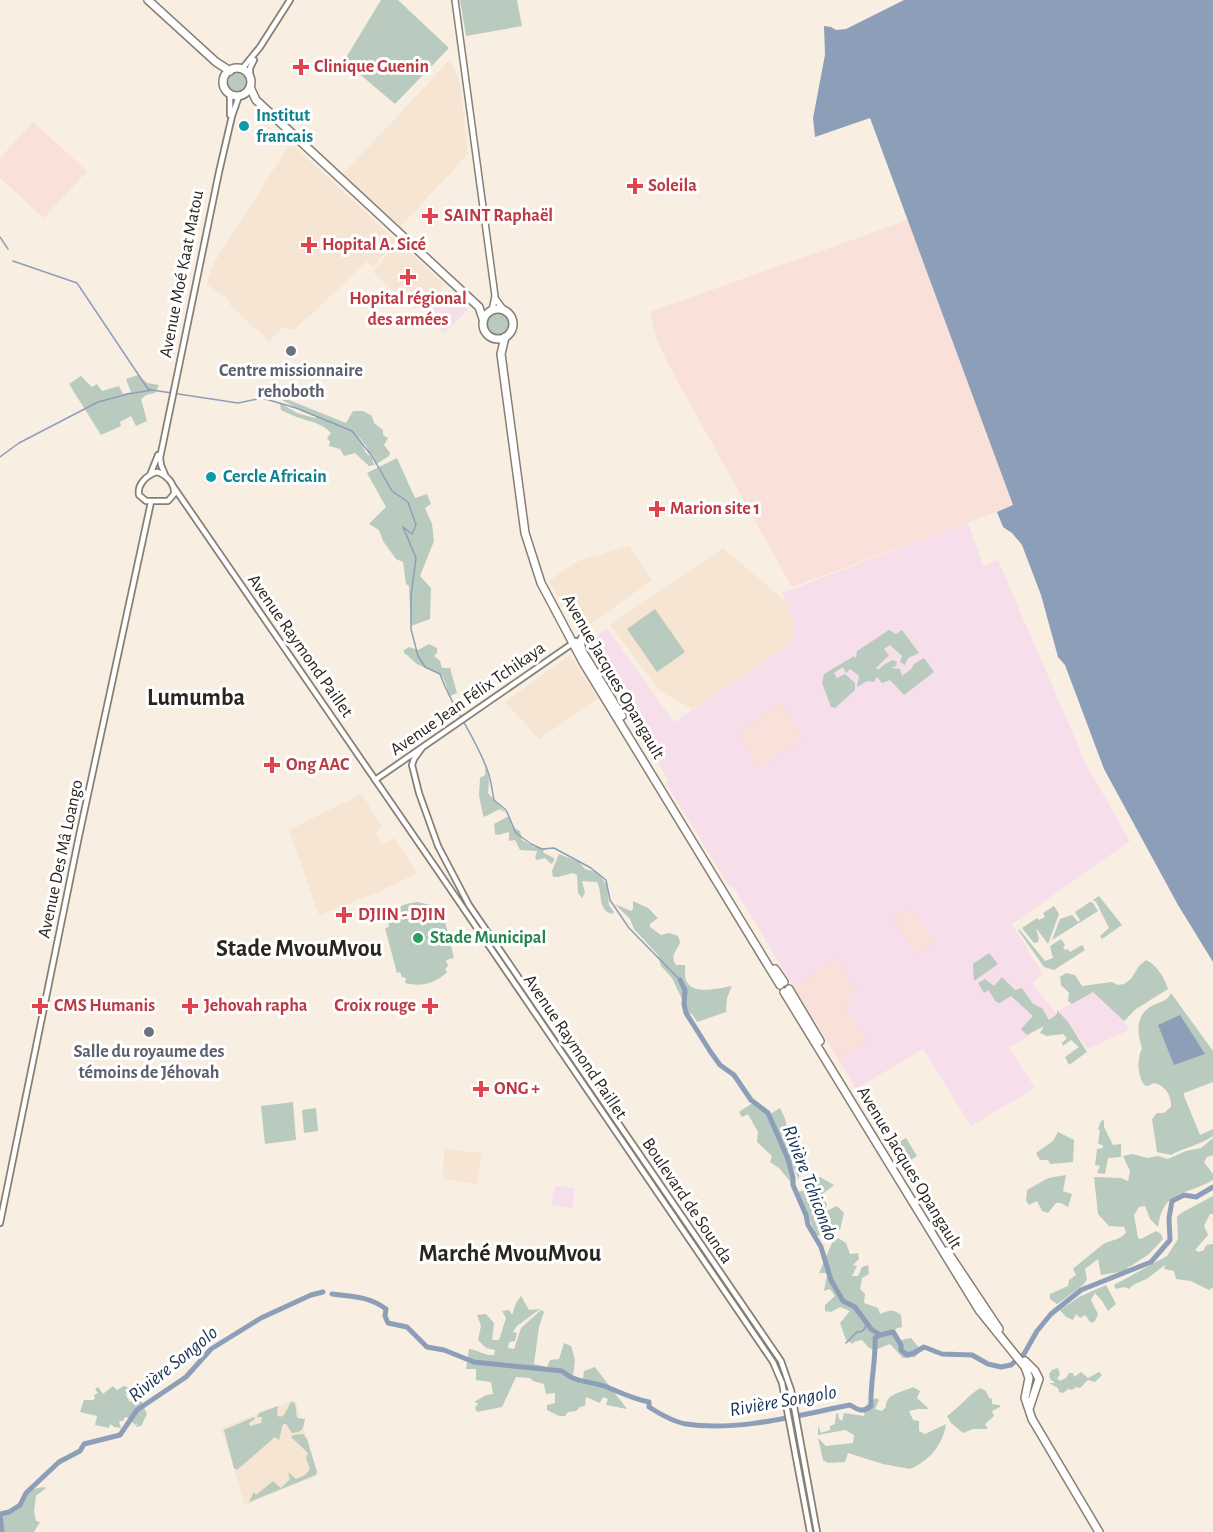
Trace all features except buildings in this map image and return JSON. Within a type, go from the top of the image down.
[{"type":"highway","points":[[148,0],[216,62],[230,70],[242,69],[250,77],[250,87],[256,100],[479,307],[483,329],[501,354]]},
{"type":"highway","points":[[216,62],[224,78],[225,88],[230,94],[256,100]]},
{"type":"highway","points":[[224,78],[230,70]]},
{"type":"highway","points":[[241,95],[250,87]]},
{"type":"highway","points":[[479,307],[491,310],[503,309],[510,315],[513,324],[509,334],[500,339],[489,337]]},
{"type":"highway","points":[[483,319],[491,310]]},
{"type":"highway","points":[[501,354],[505,337]]},
{"type":"highway","name":"Avenue Jacques Opangault","points":[[501,354],[525,533],[539,577],[567,631],[782,983],[789,985],[787,991],[978,1310],[1038,1377],[1029,1412]]},
{"type":"highway","points":[[582,650],[580,642],[585,634]]},
{"type":"highway","points":[[574,642],[582,650],[782,983]]},
{"type":"highway","points":[[1024,1362],[1029,1378],[1025,1398],[1029,1412],[1039,1434],[1099,1532]]},
{"type":"main road","points":[[250,77],[250,65],[290,0]]},
{"type":"main road","points":[[455,0],[495,296],[491,310]]},
{"type":"main road","points":[[242,69],[260,47]]},
{"type":"main road","name":"Avenue Moé Kaat Matou","points":[[159,458],[230,116],[230,94]]},
{"type":"main road","name":"Avenue Moé Kaat Matou","points":[[159,458],[232,116],[241,95]]},
{"type":"main road","points":[[495,296],[503,309]]},
{"type":"main road","points":[[159,458],[150,475],[140,485],[138,492],[143,499],[151,502],[165,502],[179,494]]},
{"type":"main road","points":[[159,458],[160,465],[173,486],[172,498]]},
{"type":"main road","points":[[150,475],[157,472],[166,477]]},
{"type":"main road","name":"Avenue Raymond Paillet","points":[[173,486],[776,1368],[782,1383],[810,1532]]},
{"type":"main road","name":"Avenue Des Mâ Loango","points":[[0,1223],[79,836],[151,502]]},
{"type":"main road","name":"Avenue Jean Félix Tchikaya","points":[[375,780],[574,642]]},
{"type":"main road","points":[[406,759],[412,765],[422,748]]},
{"type":"main road","name":"Boulevard de Sounda","points":[[412,765],[431,830],[469,905],[778,1357],[786,1372],[817,1532]]},
{"type":"shaded area","points":[[449,61],[459,78],[468,154],[400,227],[343,174]]},
{"type":"shaded area","points":[[33,122],[87,171],[44,218],[0,178],[0,158]]},
{"type":"shaded area","name":"Hopital A. Sicé","points":[[294,146],[396,241],[373,267],[368,262],[364,263],[294,330],[283,327],[269,341],[229,304],[230,301],[207,284],[214,263],[288,147]]},
{"type":"shaded area","points":[[908,220],[1013,506],[792,587],[668,364],[657,340],[650,312]]},
{"type":"shaded area","name":"Hopital régional des armées","points":[[398,242],[444,284],[428,304],[416,309],[407,305],[374,273],[374,270]]},
{"type":"shaded area","points":[[449,290],[468,309],[445,333],[424,319]]},
{"type":"shaded area","points":[[968,522],[983,566],[998,560],[1087,766],[1130,841],[1012,924],[1043,974],[1032,983],[1056,1013],[1102,985],[1129,1030],[1088,1049],[1061,1015],[1009,1048],[1035,1088],[971,1126],[923,1049],[856,1089],[732,885],[729,886],[666,783],[669,781],[585,644],[607,628],[674,722],[794,641],[794,624],[782,593]]},
{"type":"shaded area","points":[[629,546],[652,580],[578,633],[549,581],[578,561]]},
{"type":"shaded area","points":[[723,548],[785,601],[794,624],[794,641],[692,709],[660,691],[610,625]]},
{"type":"shaded area","points":[[570,655],[598,699],[539,739],[505,702]]},
{"type":"shaded area","points":[[782,703],[804,738],[757,768],[739,733]]},
{"type":"shaded area","points":[[362,794],[382,827],[375,833],[382,844],[394,838],[417,873],[376,893],[319,915],[289,830]]},
{"type":"shaded area","points":[[909,907],[935,944],[916,955],[892,918]]},
{"type":"shaded area","points":[[836,957],[857,991],[846,998],[849,1003],[845,1006],[868,1042],[840,1059],[794,988]]},
{"type":"shaded area","points":[[444,1149],[482,1153],[477,1184],[443,1179]]},
{"type":"shaded area","points":[[555,1186],[575,1188],[572,1208],[551,1205]]},
{"type":"shaded area","points":[[295,1399],[318,1475],[245,1505],[221,1428]]},
{"type":"green space","points":[[381,0],[398,0],[449,48],[395,104],[344,61]]},
{"type":"green space","points":[[460,0],[517,0],[522,26],[466,36]]},
{"type":"green space","points":[[237,70],[246,73],[249,82],[246,91],[237,94],[228,91],[225,82],[228,73]]},
{"type":"green space","points":[[498,310],[508,314],[512,324],[508,334],[498,338],[488,334],[484,324],[488,314]]},
{"type":"green space","points":[[138,375],[147,383],[159,385],[155,393],[141,399],[147,421],[136,426],[131,416],[120,422],[121,426],[101,435],[69,384],[81,376],[92,387],[97,384],[102,391],[119,386],[123,394],[131,392],[126,379]]},
{"type":"green space","points":[[284,398],[346,423],[353,411],[363,411],[372,416],[374,423],[383,430],[383,435],[388,438],[384,445],[390,453],[389,456],[375,465],[373,455],[368,453],[367,447],[358,436],[366,453],[372,457],[374,465],[369,466],[355,453],[344,456],[340,449],[329,446],[330,442],[327,438],[331,433],[324,427],[281,410],[280,403],[297,413],[315,418],[318,416],[300,410],[282,400]]},
{"type":"green space","points":[[397,458],[415,498],[427,494],[431,504],[425,508],[432,524],[434,541],[420,576],[431,588],[430,619],[411,626],[409,586],[406,584],[403,562],[396,559],[383,541],[379,530],[369,524],[386,507],[367,473]]},
{"type":"green space","points":[[655,609],[685,652],[657,672],[627,629]]},
{"type":"green space","points":[[889,630],[896,634],[902,630],[919,653],[908,658],[905,665],[900,662],[902,656],[890,645],[884,649],[889,655],[876,668],[878,670],[893,660],[897,662],[896,666],[891,668],[900,669],[902,676],[924,658],[934,672],[904,695],[890,680],[882,683],[877,677],[874,682],[867,681],[857,687],[859,676],[850,669],[846,673],[843,667],[834,673],[837,678],[845,674],[855,683],[855,690],[835,708],[831,707],[822,683],[824,674],[854,656],[856,658],[857,651]]},
{"type":"green space","points":[[429,644],[437,648],[434,656],[440,661],[442,668],[450,668],[457,693],[450,696],[440,674],[417,664],[404,653],[404,650],[409,647],[418,650]]},
{"type":"green space","points":[[486,764],[489,781],[488,793],[507,814],[500,809],[484,817],[483,815],[479,795],[480,778],[485,775]]},
{"type":"green space","points":[[509,816],[513,828],[520,831],[522,840],[534,847],[547,849],[543,851],[544,853],[554,858],[551,864],[545,858],[537,860],[535,858],[537,851],[520,850],[515,840],[509,841],[509,832],[495,834],[494,824]]},
{"type":"green space","points":[[559,854],[579,862],[585,869],[597,872],[601,876],[607,886],[609,905],[614,912],[612,914],[607,912],[602,905],[597,882],[582,881],[585,893],[582,898],[578,893],[577,875],[573,873],[553,877],[552,871]]},
{"type":"green space","points":[[1099,896],[1122,925],[1102,939],[1100,936],[1109,928],[1093,900]]},
{"type":"green space","points":[[633,901],[648,908],[658,918],[650,924],[650,927],[661,935],[669,933],[678,936],[680,942],[673,958],[676,965],[685,965],[685,978],[689,985],[706,990],[732,986],[727,998],[726,1012],[697,1022],[692,1014],[685,1013],[682,999],[672,978],[661,966],[658,955],[615,904],[631,911]]},
{"type":"green space","name":"Stade Municipal","points":[[417,902],[431,905],[430,908],[434,909],[435,915],[443,913],[454,958],[446,960],[447,972],[442,976],[428,984],[417,985],[405,983],[406,978],[402,977],[400,972],[397,973],[385,928],[389,927],[388,915],[391,912],[401,906]]},
{"type":"green space","points":[[1090,902],[1098,911],[1052,940],[1060,919],[1072,915],[1078,922],[1080,920],[1075,912]]},
{"type":"green space","points":[[1054,906],[1059,914],[1048,944],[1036,928],[1039,939],[1034,943],[1022,928],[1037,918],[1039,920],[1045,917],[1043,913]]},
{"type":"green space","points":[[1019,929],[1045,961],[1053,958],[1050,946],[1061,939],[1065,950],[1068,949],[1070,952],[1082,945],[1085,950],[1054,970],[1044,967]]},
{"type":"green space","points":[[989,953],[998,964],[974,981],[973,964]]},
{"type":"green space","points":[[1146,960],[1160,972],[1168,989],[1136,1009],[1124,1021],[1093,992],[1072,1004],[1068,1001],[1069,993],[1061,985],[1060,977],[1066,973],[1075,975],[1082,986],[1112,982],[1118,985],[1124,984]]},
{"type":"green space","points":[[1002,977],[1015,990],[1022,988],[1033,1004],[1042,1008],[1049,1020],[1057,1014],[1057,1010],[1068,1022],[1087,1052],[1069,1065],[1065,1057],[1079,1047],[1071,1040],[1063,1046],[1062,1043],[1067,1038],[1063,1034],[1047,1036],[1040,1033],[1044,1026],[1027,1035],[1021,1029],[1033,1016],[1011,996],[1000,1003],[996,1002],[990,989],[984,993],[978,983],[985,979],[994,986]]},
{"type":"green space","points":[[1171,993],[1213,1051],[1213,1082],[1184,1093],[1184,1096],[1200,1135],[1213,1129],[1213,1136],[1171,1155],[1157,1152],[1152,1119],[1157,1113],[1164,1113],[1171,1107],[1169,1095],[1158,1084],[1144,1085],[1138,1067],[1142,1048],[1139,1035],[1141,1017],[1149,1007],[1165,1000]]},
{"type":"green space","points":[[293,1102],[296,1140],[265,1144],[261,1106]]},
{"type":"green space","points":[[751,1104],[765,1107],[770,1114],[780,1108],[786,1121],[784,1134],[787,1141],[800,1152],[799,1180],[771,1118],[767,1116],[793,1175],[794,1186],[779,1168],[770,1162],[772,1156],[757,1142],[758,1132],[748,1114],[742,1117],[739,1112]]},
{"type":"green space","points":[[316,1108],[318,1131],[304,1133],[302,1110]]},
{"type":"green space","points":[[1104,1120],[1104,1127],[1113,1145],[1121,1144],[1121,1157],[1108,1158],[1105,1174],[1097,1173],[1100,1166],[1095,1165],[1097,1149],[1103,1148],[1098,1143],[1100,1130],[1098,1129],[1101,1121]]},
{"type":"green space","points":[[1058,1132],[1074,1140],[1073,1162],[1050,1164],[1048,1160],[1040,1160],[1036,1153],[1053,1141]]},
{"type":"green space","points":[[906,1138],[917,1156],[904,1164],[895,1154],[897,1153],[893,1146]]},
{"type":"green space","points":[[1213,1138],[1213,1155],[1207,1157],[1204,1162],[1213,1174],[1213,1180],[1170,1200],[1161,1215],[1158,1227],[1150,1219],[1145,1206],[1139,1207],[1134,1215],[1138,1238],[1141,1239],[1156,1231],[1163,1239],[1149,1254],[1125,1271],[1101,1275],[1098,1259],[1085,1269],[1087,1279],[1084,1284],[1057,1304],[1050,1299],[1050,1294],[1068,1286],[1069,1280],[1076,1275],[1073,1269],[1075,1267],[1105,1243],[1120,1238],[1126,1232],[1124,1227],[1109,1226],[1098,1214],[1094,1177],[1121,1178],[1128,1181],[1130,1171],[1123,1156],[1133,1154],[1147,1158],[1158,1156],[1168,1159],[1186,1151],[1201,1148]]},
{"type":"green space","points":[[1066,1175],[1063,1191],[1072,1194],[1068,1207],[1056,1203],[1048,1213],[1042,1211],[1037,1201],[1029,1205],[1026,1201],[1027,1190],[1048,1178]]},
{"type":"green space","points":[[820,1177],[834,1185],[820,1196],[827,1204],[824,1212],[837,1206],[844,1213],[840,1230],[816,1236],[796,1192],[812,1189],[813,1181]]},
{"type":"green space","points":[[1213,1196],[1213,1214],[1210,1214],[1204,1226],[1208,1235],[1195,1250],[1199,1252],[1204,1250],[1206,1245],[1213,1244],[1213,1287],[1209,1290],[1191,1281],[1176,1279],[1174,1271],[1164,1269],[1165,1265],[1129,1289],[1124,1287],[1116,1289],[1114,1285],[1167,1256],[1178,1239],[1177,1217]]},
{"type":"green space","points":[[838,1238],[846,1243],[850,1254],[858,1253],[859,1259],[853,1265],[857,1266],[852,1276],[858,1276],[862,1267],[868,1265],[869,1274],[862,1278],[860,1289],[865,1294],[864,1303],[878,1308],[880,1314],[893,1311],[901,1315],[902,1327],[895,1329],[901,1340],[911,1338],[921,1350],[915,1357],[903,1358],[890,1344],[875,1350],[869,1348],[862,1340],[853,1344],[846,1340],[840,1323],[850,1311],[840,1307],[831,1312],[825,1311],[825,1305],[835,1296],[830,1289],[824,1291],[827,1275],[819,1273],[832,1243]]},
{"type":"green space","points":[[1106,1285],[1116,1304],[1108,1311],[1095,1293],[1091,1300],[1098,1314],[1095,1321],[1091,1323],[1085,1315],[1080,1318],[1076,1314],[1073,1320],[1066,1317],[1060,1310],[1079,1297]]},
{"type":"green space","points":[[521,1296],[529,1310],[540,1309],[517,1326],[513,1332],[517,1333],[515,1341],[509,1342],[508,1348],[514,1349],[521,1328],[541,1310],[544,1312],[539,1327],[534,1364],[547,1367],[550,1360],[559,1359],[564,1343],[571,1346],[575,1360],[573,1376],[583,1379],[584,1371],[595,1367],[627,1409],[606,1405],[608,1399],[603,1397],[600,1403],[586,1397],[585,1406],[568,1412],[565,1416],[559,1416],[547,1410],[547,1405],[555,1403],[555,1393],[546,1394],[544,1384],[530,1378],[516,1377],[502,1407],[477,1412],[475,1408],[478,1403],[474,1402],[493,1394],[491,1382],[476,1380],[476,1369],[466,1369],[469,1349],[491,1355],[494,1355],[495,1350],[486,1348],[478,1340],[481,1326],[477,1315],[486,1314],[494,1323],[492,1340],[499,1340],[506,1318],[502,1311],[509,1310],[512,1315]]},
{"type":"green space","points":[[1058,1368],[1060,1375],[1057,1378],[1060,1381],[1069,1373],[1073,1373],[1074,1377],[1081,1372],[1088,1378],[1099,1372],[1102,1375],[1095,1382],[1088,1380],[1080,1388],[1068,1389],[1063,1393],[1049,1383],[1055,1383],[1050,1379],[1049,1374]]},
{"type":"green space","points":[[113,1386],[117,1390],[124,1386],[132,1389],[133,1392],[129,1395],[125,1394],[130,1402],[139,1396],[147,1414],[141,1426],[136,1427],[137,1423],[135,1425],[131,1421],[128,1423],[129,1418],[125,1417],[123,1421],[119,1421],[121,1428],[110,1424],[109,1428],[95,1425],[97,1416],[80,1412],[84,1400],[95,1398],[94,1395],[98,1393],[95,1389],[98,1387],[103,1394]]},
{"type":"green space","points":[[913,1387],[920,1391],[917,1398],[929,1409],[909,1411],[913,1420],[919,1421],[919,1431],[925,1434],[946,1424],[942,1439],[923,1462],[910,1469],[883,1464],[848,1453],[845,1462],[828,1463],[823,1460],[818,1438],[826,1446],[853,1443],[854,1435],[845,1430],[818,1435],[818,1426],[821,1433],[830,1430],[830,1426],[835,1424],[838,1413],[842,1421],[844,1413],[864,1416],[866,1405],[876,1398],[879,1400],[875,1409],[882,1411],[891,1396]]},
{"type":"green space","points":[[980,1388],[986,1391],[992,1399],[992,1404],[1000,1405],[1000,1407],[992,1411],[994,1416],[985,1424],[988,1429],[973,1429],[963,1433],[951,1423],[947,1416]]},
{"type":"green space","points":[[291,1402],[295,1403],[297,1418],[305,1419],[302,1429],[292,1433],[286,1424],[283,1424],[279,1440],[275,1437],[237,1470],[234,1468],[224,1430],[254,1417],[255,1419],[249,1423],[250,1426],[261,1423],[262,1417],[257,1417],[259,1413],[278,1406],[277,1415],[280,1417],[284,1415]]},
{"type":"green space","points":[[303,1434],[307,1439],[316,1475],[249,1502],[254,1492],[256,1495],[273,1481],[281,1488],[290,1479],[288,1472],[296,1479],[305,1475],[310,1469],[306,1458],[308,1453],[291,1437]]},
{"type":"green space","points":[[46,1488],[36,1496],[34,1512],[36,1521],[40,1522],[34,1532],[0,1532],[0,1513],[18,1506],[33,1489]]},
{"type":"water","points":[[904,0],[1213,0],[1213,962],[1178,905],[1104,769],[1065,665],[1058,657],[1041,595],[1022,545],[1012,533],[1003,527],[997,512],[1013,505],[870,118],[815,137],[813,118],[825,55],[824,26],[836,30],[846,29]]},
{"type":"water","points":[[1180,1015],[1205,1054],[1174,1065],[1158,1025]]},
{"type":"waterway","points":[[0,237],[8,249]]},
{"type":"waterway","points":[[13,261],[77,283],[150,389]]},
{"type":"waterway","points":[[0,457],[19,443],[98,402],[152,390],[238,403],[262,398],[296,408],[352,431],[372,456],[392,491],[408,502],[416,525],[412,534],[403,527],[416,558],[411,596],[411,629],[418,656],[425,667],[440,674],[483,759],[490,778],[494,800],[506,810],[516,833],[531,844],[542,849],[554,848],[591,868],[606,880],[610,900],[629,928],[680,980]]},
{"type":"waterway","name":"Rivière Tchicondo","points":[[680,980],[685,990],[686,1013],[710,1051],[720,1065],[734,1075],[751,1100],[768,1113],[788,1159],[793,1185],[808,1225],[821,1247],[831,1280],[843,1301],[855,1307],[871,1329],[880,1335]]},
{"type":"waterway","name":"Rivière Songolo","points":[[332,1294],[374,1302],[386,1309],[385,1316],[388,1323],[407,1327],[427,1347],[444,1350],[474,1362],[562,1371],[578,1380],[601,1385],[632,1398],[649,1402],[649,1407],[681,1423],[726,1426],[789,1418],[850,1405],[865,1410],[871,1406],[875,1338],[893,1332],[901,1345],[901,1350],[907,1355],[924,1347],[942,1354],[972,1355],[988,1364],[1001,1367],[1011,1365],[1024,1354],[1037,1331],[1051,1314],[1081,1290],[1151,1262],[1170,1240],[1169,1218],[1172,1201],[1184,1195],[1196,1197],[1213,1187]]},
{"type":"waterway","name":"Rivière Songolo","points":[[0,1514],[9,1512],[20,1505],[26,1493],[59,1462],[80,1451],[84,1444],[120,1435],[137,1410],[186,1377],[211,1349],[261,1318],[311,1295],[323,1292]]},
{"type":"waterway","points":[[846,1343],[857,1332],[864,1330],[867,1324]]},
{"type":"waterway","points":[[0,1514],[2,1532]]},
{"type":"place","name":"Clinique Guenin","points":[[301,67]]},
{"type":"place","name":"Institut francais","points":[[244,126]]},
{"type":"place","name":"Soleila","points":[[635,186]]},
{"type":"place","name":"SAINT Raphaël","points":[[430,216]]},
{"type":"place","name":"Hopital A. Sicé","points":[[309,245]]},
{"type":"place","name":"Hopital régional des armées","points":[[408,277]]},
{"type":"place","name":"Centre missionnaire rehoboth","points":[[291,351]]},
{"type":"place","name":"Cercle Africain","points":[[211,477]]},
{"type":"place","name":"Marion site 1","points":[[657,509]]},
{"type":"place","name":"Ong AAC","points":[[272,765]]},
{"type":"place","name":"DJIIN - DJIN","points":[[344,915]]},
{"type":"place","name":"Stade Municipal","points":[[418,938]]},
{"type":"place","name":"CMS Humanis","points":[[40,1006]]},
{"type":"place","name":"Jehovah rapha","points":[[190,1006]]},
{"type":"place","name":"Croix rouge","points":[[430,1006]]},
{"type":"place","name":"Salle du royaume des témoins de Jéhovah","points":[[149,1032]]},
{"type":"place","name":"ONG +","points":[[481,1089]]},
{"type":"district","name":"Lumumba","points":[[196,698]]},
{"type":"district","name":"Stade MvouMvou","points":[[299,949]]},
{"type":"district","name":"Marché MvouMvou","points":[[510,1254]]}]
